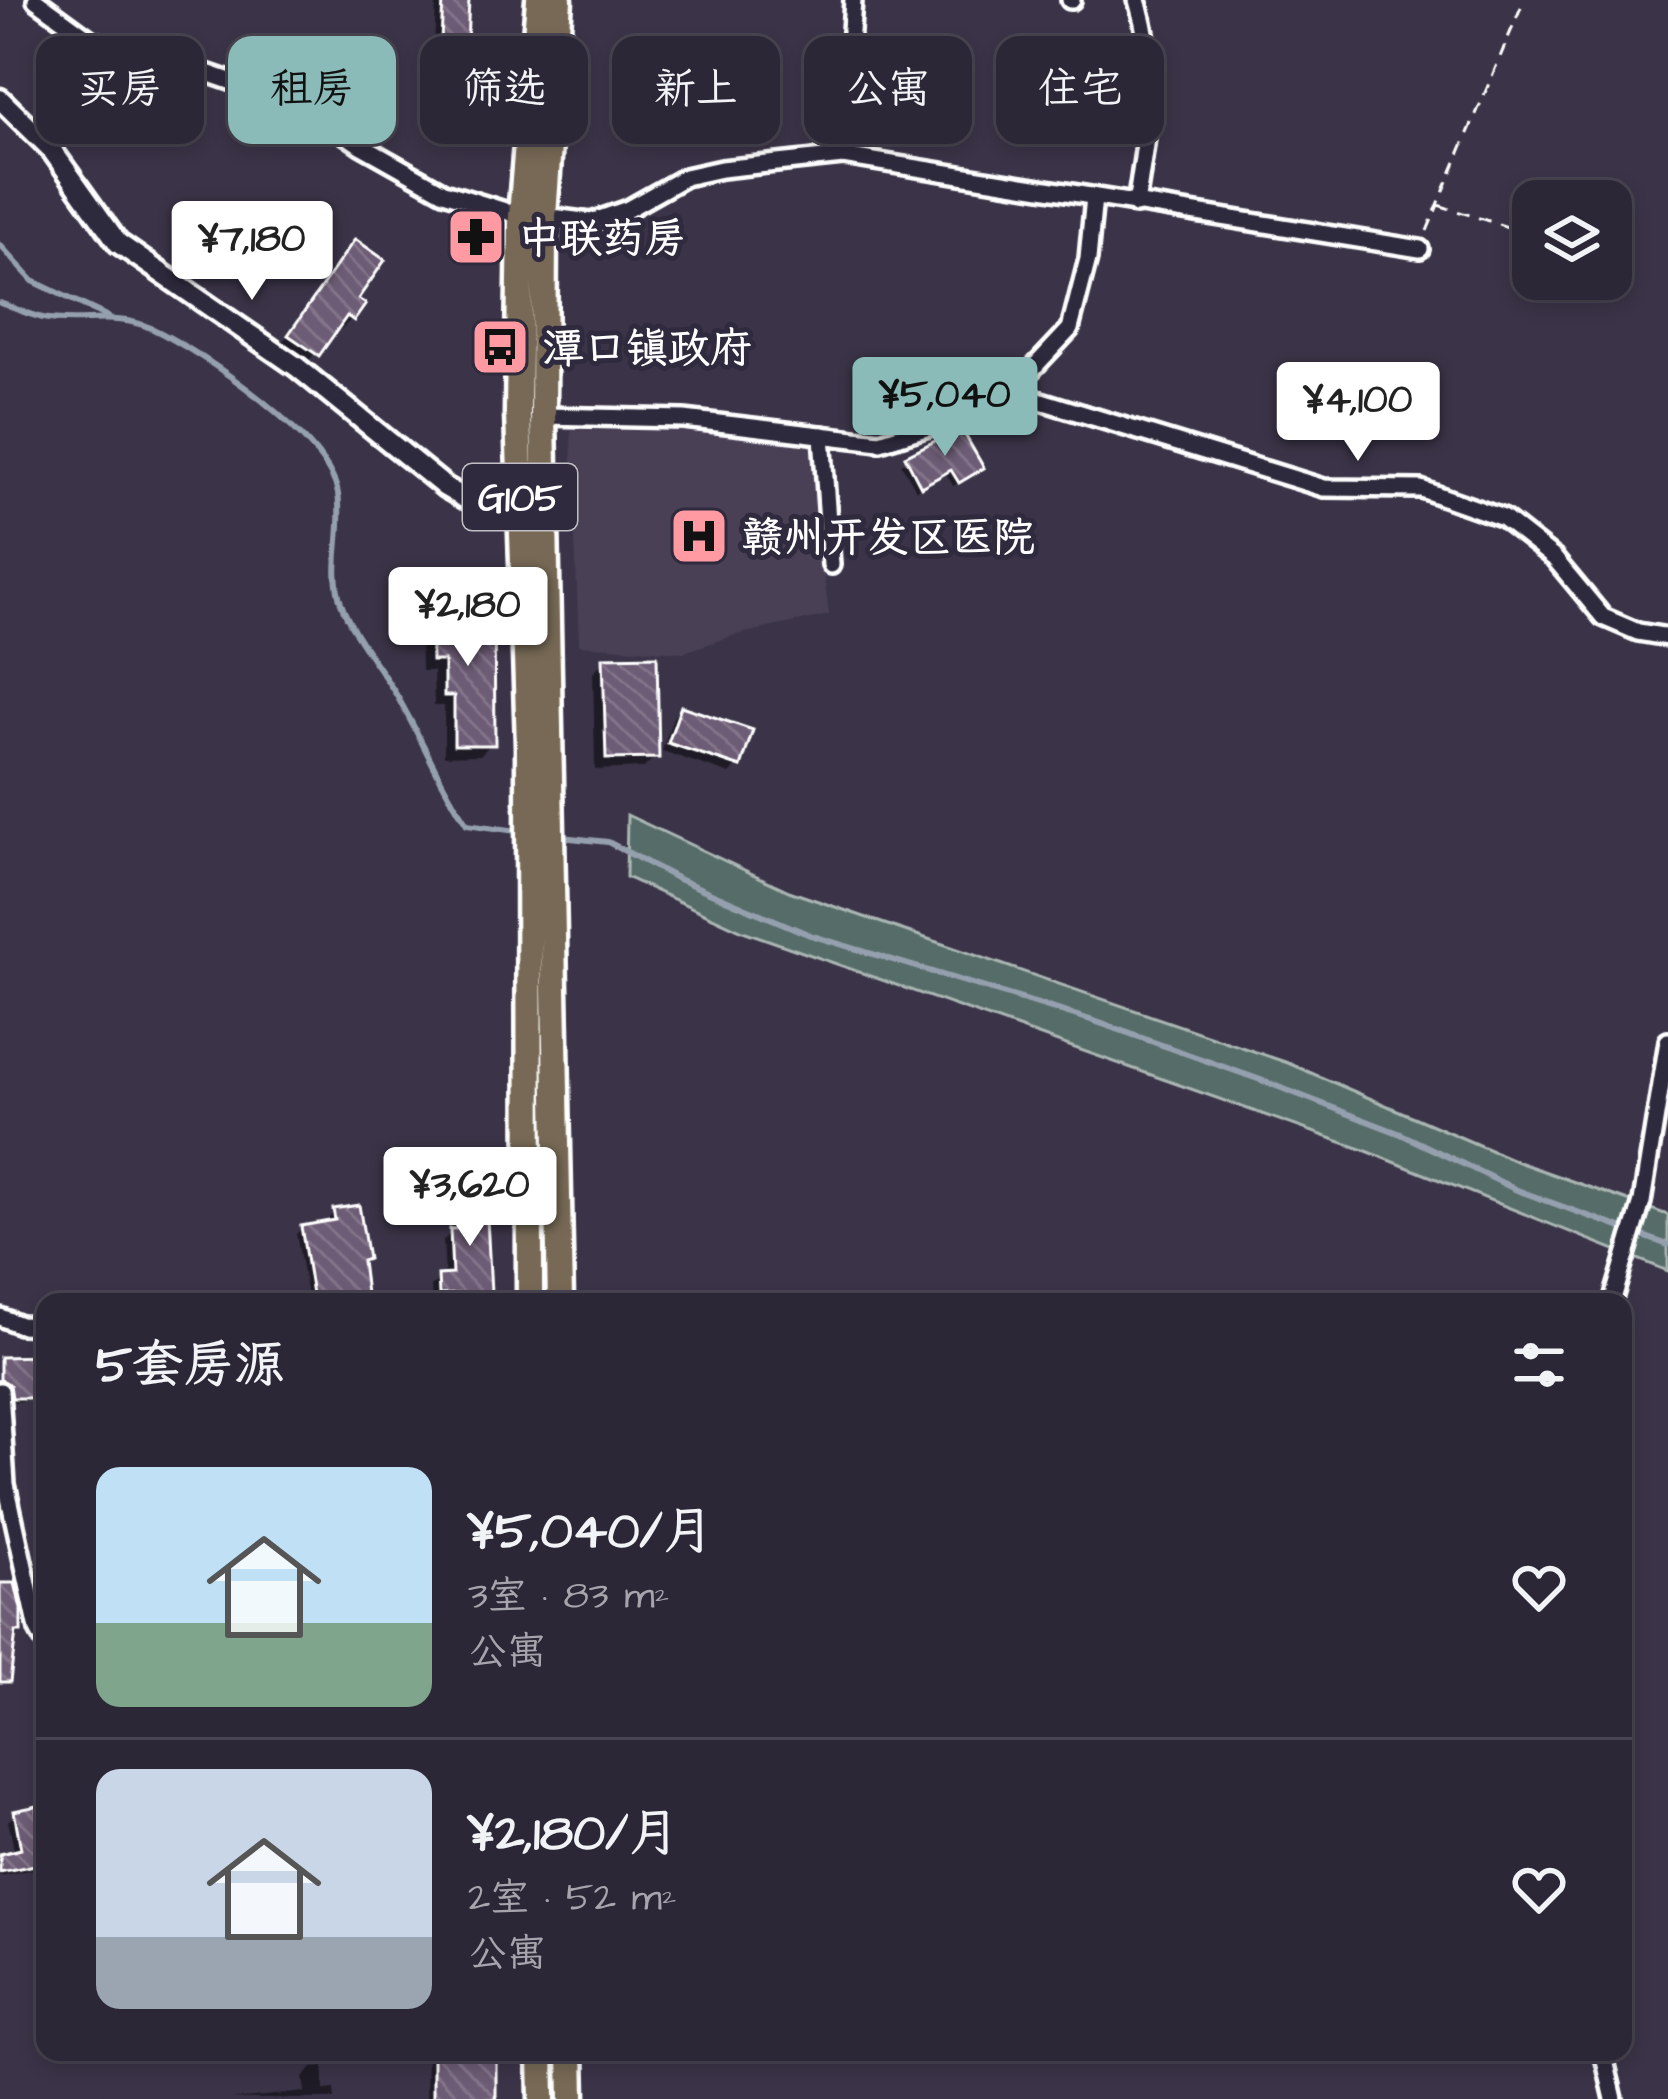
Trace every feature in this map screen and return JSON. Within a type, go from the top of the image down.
[{"type":"highway","name":"G105","points":[[539,0],[521,506],[540,745]]},
{"type":"highway","name":"G105","points":[[530,1293],[541,891],[543,416],[532,216],[559,0]]},
{"type":"highway","name":"G105","points":[[541,891],[560,1293]]},
{"type":"highway","points":[[542,2061],[542,2099]]},
{"type":"highway","points":[[571,2061],[572,2099]]},
{"type":"street","points":[[36,0],[91,40],[137,50],[305,107],[444,192],[532,216],[591,223],[686,177],[843,156],[1420,249]]},
{"type":"street","points":[[843,156],[853,0]]},
{"type":"street","points":[[1136,205],[1152,98],[1152,68],[1137,0]]},
{"type":"street","points":[[0,99],[51,149],[118,244],[152,271],[297,367],[445,488],[485,504],[521,506]]},
{"type":"street","points":[[543,416],[684,418],[880,442],[912,435],[1005,398],[1070,329],[1088,259],[1094,197]]},
{"type":"street","points":[[1005,398],[1038,400],[1324,488],[1421,489],[1459,501],[1503,518],[1527,535],[1554,558],[1603,617],[1638,632],[1668,637]]},
{"type":"street","points":[[822,435],[831,566]]},
{"type":"street","points":[[1615,1293],[1642,1202],[1668,1041]]},
{"type":"street","points":[[0,1318],[36,1325]]},
{"type":"street","points":[[0,1391],[1,1457],[36,1621]]},
{"type":"street","points":[[1605,2061],[1614,2099]]},
{"type":"path","points":[[1420,249],[1524,0]]},
{"type":"path","points":[[1437,204],[1512,229]]},
{"type":"shaded area","name":"赣州开发区医院","points":[[571,430],[707,431],[811,442],[819,447],[829,615],[735,635],[684,652],[579,645]]},
{"type":"green space","points":[[627,815],[789,891],[1288,1063],[1518,1162],[1668,1215],[1668,1271],[1364,1150],[743,931],[626,877]]},
{"type":"building","points":[[443,0],[469,0],[467,36],[441,36]]},
{"type":"building","points":[[355,239],[385,260],[358,299],[366,304],[354,321],[347,316],[319,356],[288,335]]},
{"type":"building","points":[[961,428],[984,468],[959,483],[951,470],[921,487],[905,456]]},
{"type":"building","points":[[431,607],[494,607],[495,745],[454,745],[454,696],[444,696],[444,661],[432,661]]},
{"type":"building","points":[[657,656],[659,758],[606,759],[603,657]]},
{"type":"building","points":[[681,706],[753,730],[741,767],[668,743]]},
{"type":"building","points":[[485,1182],[491,1292],[439,1293],[438,1275],[452,1274],[450,1229],[467,1228],[465,1183]]},
{"type":"building","points":[[359,1205],[368,1259],[362,1261],[366,1293],[312,1293],[301,1226],[335,1220],[333,1209]]},
{"type":"building","points":[[36,1356],[33,1398],[12,1398],[10,1385],[0,1379],[0,1357]]},
{"type":"building","points":[[0,1583],[15,1583],[21,1609],[10,1682],[0,1682]]},
{"type":"building","points":[[36,1806],[36,1865],[0,1872],[0,1854],[21,1849],[14,1811]]},
{"type":"building","points":[[433,2061],[496,2061],[496,2099],[433,2099]]},
{"type":"waterway","points":[[0,245],[33,281],[108,317]]},
{"type":"waterway","points":[[0,303],[43,318],[125,321],[151,328],[230,376],[288,423],[329,472],[338,494],[338,589],[351,626],[397,696],[467,824],[524,832]]},
{"type":"waterway","points":[[561,837],[608,842],[676,878],[810,935],[1094,1021],[1258,1079],[1401,1134],[1517,1190],[1668,1245]]},
{"type":"place","name":"中联药房","points":[[476,237]]},
{"type":"place","name":"潭口镇政府","points":[[500,347]]},
{"type":"place","name":"赣州开发区医院","points":[[699,536]]}]
